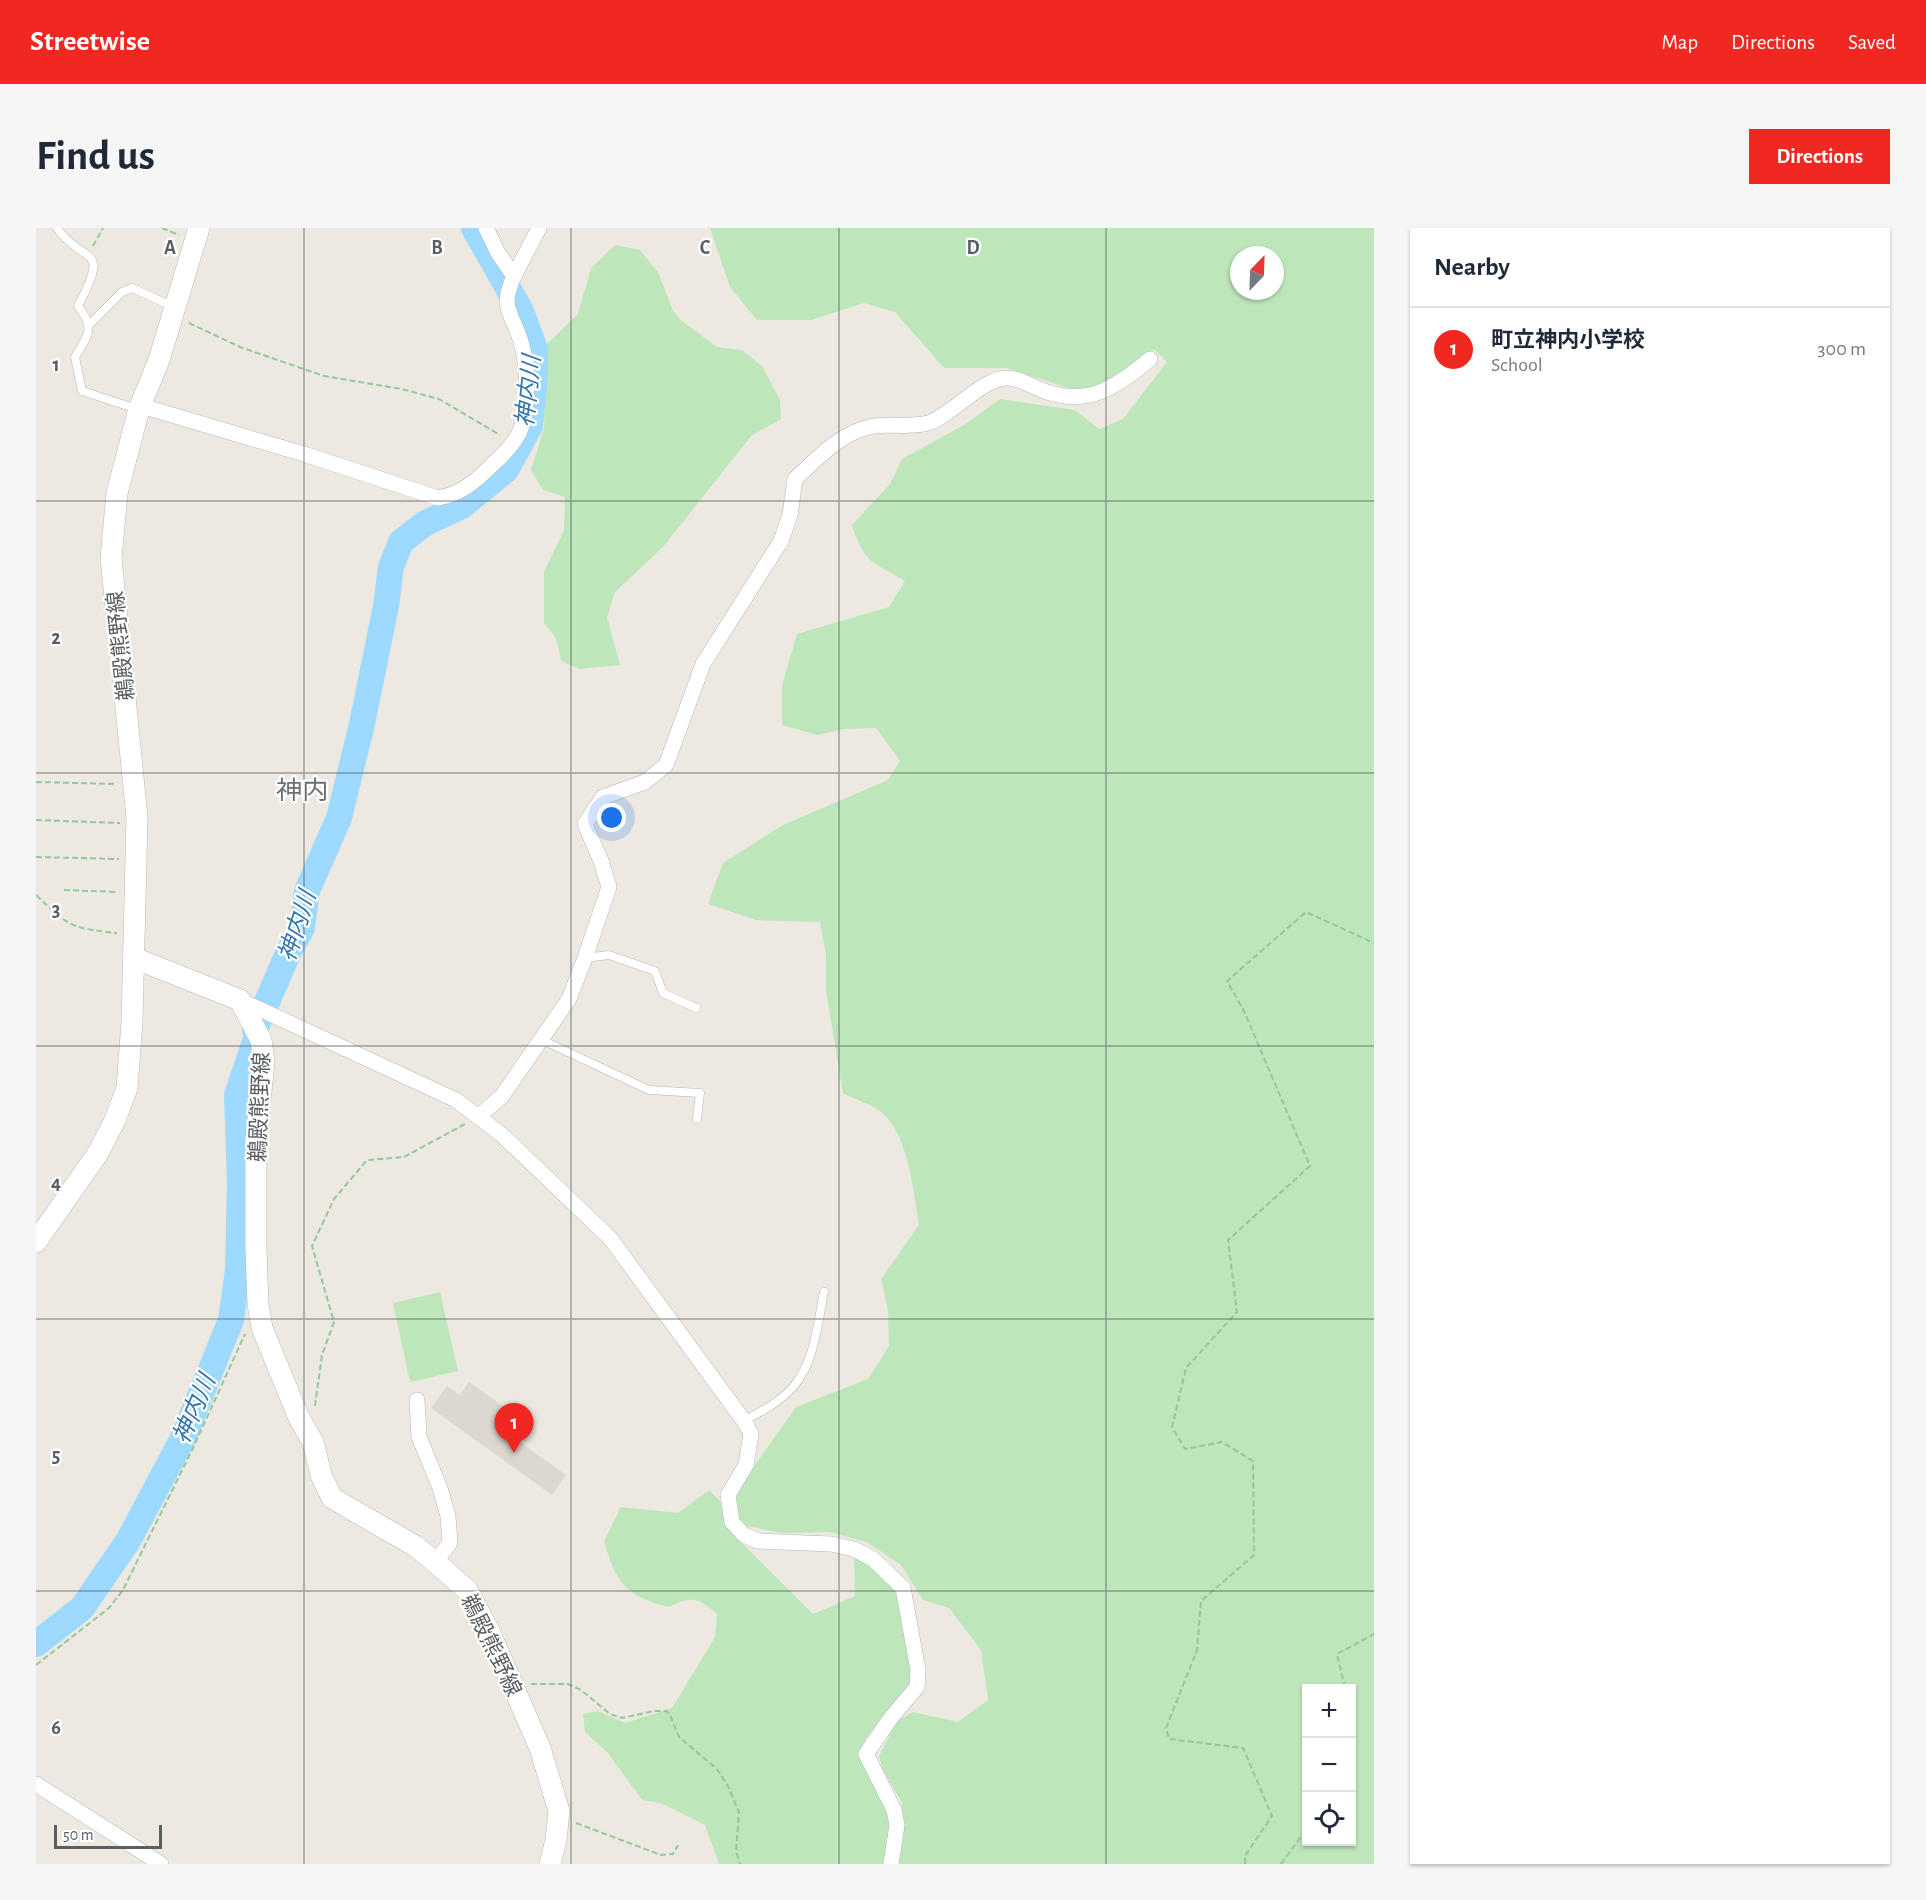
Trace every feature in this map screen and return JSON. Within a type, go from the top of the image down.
[{"type":"main road","name":"鵜殿熊野線","points":[[36,1242],[98,1153],[115,1120],[127,1088],[135,936],[137,823],[111,558],[117,493],[139,409],[175,311],[199,228]]},
{"type":"main road","points":[[134,958],[240,1000]]},
{"type":"main road","name":"鵜殿熊野線","points":[[240,1000],[261,1040],[264,1062],[256,1140],[258,1304],[262,1328],[299,1418],[313,1442],[321,1475],[332,1498],[415,1546],[467,1590],[513,1684],[540,1748],[559,1816],[550,1864]]},
{"type":"street","points":[[486,228],[498,253],[514,276]]},
{"type":"street","points":[[139,409],[145,407],[208,425],[438,498],[451,496],[470,485],[504,454],[519,432],[527,372],[522,346],[510,317],[505,296],[539,228]]},
{"type":"street","points":[[479,1116],[502,1096],[569,999],[585,958],[609,887],[585,824],[603,797],[645,782],[666,765],[703,664],[781,541],[790,515],[795,479],[846,436],[869,427],[928,423],[969,399],[991,381],[1007,377],[1057,396],[1093,396],[1126,379],[1150,359]]},
{"type":"street","points":[[240,1000],[456,1100],[479,1116],[610,1238],[744,1421],[751,1434],[746,1465],[728,1495],[732,1522],[744,1535],[758,1541],[831,1544],[854,1549],[873,1559],[903,1588],[918,1670],[917,1687],[890,1719],[866,1754],[894,1810],[897,1826],[891,1864]]},
{"type":"street","points":[[417,1400],[419,1437],[440,1488],[448,1516],[450,1544],[435,1562]]},
{"type":"street","points":[[36,1784],[161,1864]]},
{"type":"lane","points":[[57,228],[64,238],[90,254],[93,261],[93,272],[78,306],[88,319],[90,331],[75,357],[82,391],[139,409]]},
{"type":"lane","points":[[89,326],[122,292],[132,288],[175,311]]},
{"type":"lane","points":[[585,958],[609,955],[655,971],[663,993],[696,1008]]},
{"type":"lane","points":[[540,1039],[649,1090],[700,1093],[697,1119]]},
{"type":"lane","points":[[744,1421],[779,1399],[797,1383],[808,1362],[824,1292]]},
{"type":"path","points":[[90,254],[103,228]]},
{"type":"path","points":[[175,311],[240,347],[324,376],[402,389],[439,399],[512,442]]},
{"type":"path","points":[[36,782],[134,784]]},
{"type":"path","points":[[36,820],[137,823]]},
{"type":"path","points":[[36,857],[137,859]]},
{"type":"path","points":[[63,891],[136,892]]},
{"type":"path","points":[[36,895],[66,923],[79,929],[135,936]]},
{"type":"path","points":[[1245,1864],[1245,1856],[1272,1816],[1243,1748],[1169,1739],[1166,1728],[1197,1650],[1201,1601],[1254,1555],[1253,1461],[1222,1442],[1185,1449],[1172,1427],[1186,1368],[1237,1312],[1228,1240],[1310,1166],[1244,1011],[1227,981],[1306,912],[1374,944]]},
{"type":"path","points":[[315,1409],[315,1388],[322,1355],[334,1322],[312,1246],[334,1198],[367,1160],[404,1157],[479,1116]]},
{"type":"path","points":[[36,1665],[109,1608],[123,1590],[193,1448],[258,1304]]},
{"type":"path","points":[[1344,1684],[1337,1654],[1374,1634]]},
{"type":"path","points":[[513,1684],[568,1684],[581,1689],[610,1714],[622,1718],[654,1711],[666,1711],[679,1737],[717,1769],[728,1786],[738,1812],[736,1851],[740,1864]]},
{"type":"path","points":[[559,1816],[661,1855],[674,1854],[678,1845]]},
{"type":"path","points":[[1281,1864],[1302,1835]]},
{"type":"shaded area","points":[[469,1382],[514,1414],[503,1430],[566,1475],[552,1495],[431,1408],[447,1386],[460,1395]]},
{"type":"green space","points":[[710,228],[1374,228],[1374,1864],[897,1864],[902,1803],[883,1770],[879,1756],[896,1722],[913,1712],[958,1722],[988,1700],[981,1650],[949,1608],[923,1600],[901,1565],[867,1542],[829,1532],[782,1533],[742,1525],[737,1513],[735,1493],[796,1407],[868,1379],[889,1346],[888,1310],[881,1279],[919,1225],[908,1162],[896,1131],[877,1109],[843,1093],[826,991],[826,954],[820,922],[756,920],[708,904],[723,863],[783,825],[888,780],[900,761],[876,728],[844,729],[817,735],[782,725],[782,685],[797,634],[889,607],[905,581],[877,565],[866,555],[852,525],[890,484],[902,459],[964,425],[1000,399],[1075,410],[1099,429],[1123,419],[1167,362],[1154,349],[1103,384],[1077,391],[1007,368],[944,368],[895,312],[864,303],[811,320],[757,320],[730,287]]},
{"type":"green space","points":[[615,245],[640,250],[658,272],[673,311],[681,320],[717,347],[742,350],[762,366],[780,400],[781,419],[752,435],[663,547],[615,592],[607,617],[620,665],[579,669],[561,661],[556,638],[544,623],[544,572],[564,530],[565,497],[543,490],[531,470],[544,428],[547,344],[578,314],[591,268]]},
{"type":"green space","points":[[440,1292],[458,1371],[410,1382],[393,1303]]},
{"type":"green space","points":[[709,1490],[720,1501],[726,1527],[813,1614],[855,1596],[854,1556],[884,1572],[899,1596],[906,1627],[912,1684],[866,1738],[860,1754],[889,1812],[892,1828],[885,1864],[719,1864],[705,1825],[661,1803],[642,1800],[608,1753],[585,1732],[583,1714],[598,1711],[625,1723],[672,1708],[715,1637],[717,1614],[705,1604],[690,1600],[669,1607],[633,1593],[625,1586],[613,1568],[604,1541],[621,1507],[678,1513]]},
{"type":"waterway","name":"神内川","points":[[36,1644],[82,1608],[128,1541],[184,1436],[231,1320],[238,1269],[240,1183],[237,1095],[257,1036],[255,1030],[289,951],[302,928],[307,891],[339,818],[362,724],[386,606],[391,567],[401,542],[424,524],[462,506],[506,470],[530,426],[535,377],[535,349],[521,311],[474,228]]},
{"type":"place","name":"町立神内小学校","points":[[514,1453]]},
{"type":"district","name":"神内","points":[[302,790]]}]
